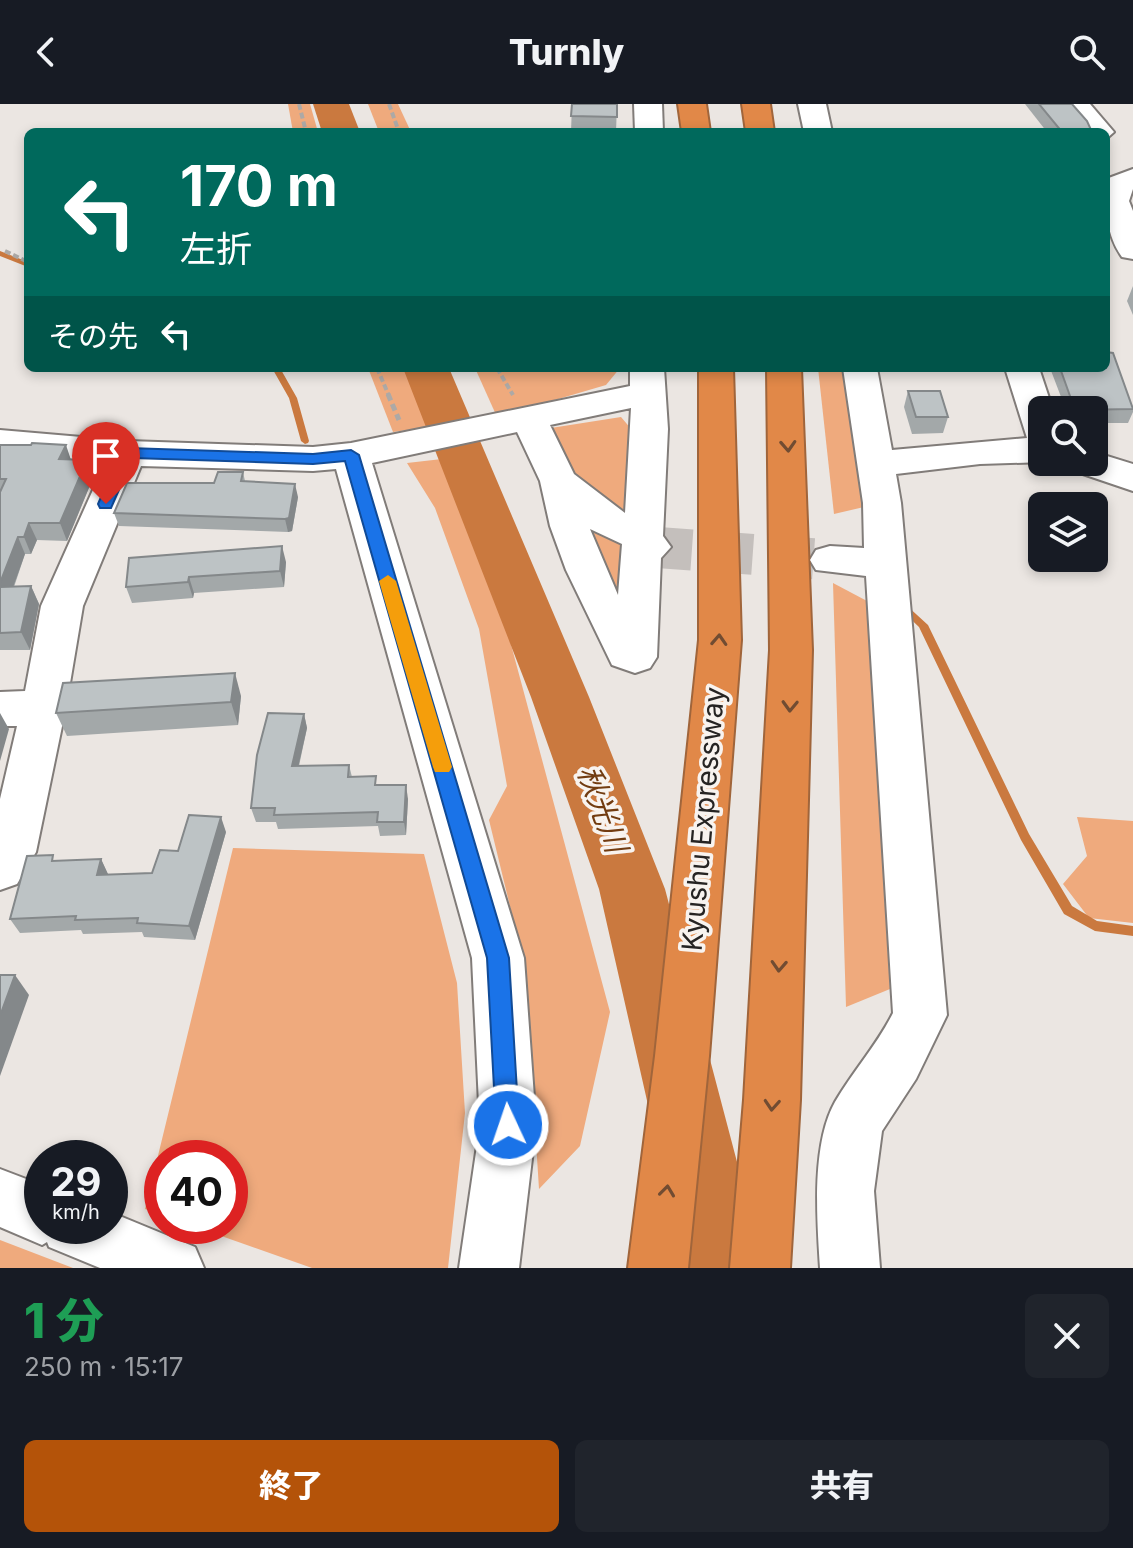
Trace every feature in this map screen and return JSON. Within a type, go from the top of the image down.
[{"type":"highway","points":[[692,104],[695,128]]},
{"type":"highway","points":[[712,104],[714,128]]},
{"type":"highway","points":[[756,104],[759,128]]},
{"type":"highway","name":"Kyushu Expressway","points":[[658,1268],[682,1056],[720,640],[716,372]]},
{"type":"highway","points":[[760,1268],[776,1027],[791,650],[784,372]]},
{"type":"street","points":[[648,104],[649,128]]},
{"type":"street","points":[[812,104],[817,128]]},
{"type":"street","points":[[1075,104],[1096,128]]},
{"type":"street","points":[[1110,144],[1133,165]]},
{"type":"street","points":[[1133,178],[1116,186],[1114,201],[1133,250]]},
{"type":"street","points":[[1110,255],[1133,258]]},
{"type":"street","points":[[850,1268],[845,1191],[855,1122],[897,1061],[920,1015],[876,463],[861,372]]},
{"type":"street","points":[[1023,372],[1031,396]]},
{"type":"street","points":[[0,442],[128,453],[313,459],[351,455],[521,422],[646,381],[650,429],[645,543],[635,657],[627,654],[593,586],[565,519],[559,481]]},
{"type":"street","points":[[521,422],[559,481],[602,518],[645,543]]},
{"type":"street","points":[[876,463],[907,462],[990,450],[1028,451]]},
{"type":"street","points":[[0,869],[12,852],[44,707],[62,606],[128,453]]},
{"type":"street","points":[[351,455],[498,958],[508,1125],[489,1268]]},
{"type":"street","points":[[1108,469],[1133,478]]},
{"type":"street","points":[[830,560],[885,563]]},
{"type":"street","points":[[0,709],[44,707]]},
{"type":"street","points":[[0,1198],[24,1208]]},
{"type":"street","points":[[115,1244],[174,1268]]},
{"type":"path","points":[[299,104],[305,128]]},
{"type":"path","points":[[389,104],[398,128]]},
{"type":"path","points":[[5,251],[24,260]]},
{"type":"path","points":[[379,372],[416,442]]},
{"type":"shaded area","points":[[288,104],[310,104],[317,128],[292,128]]},
{"type":"shaded area","points":[[368,104],[398,104],[409,128],[377,128]]},
{"type":"shaded area","points":[[370,372],[406,372],[436,426],[393,432]]},
{"type":"shaded area","points":[[477,372],[617,372],[606,385],[497,417]]},
{"type":"shaded area","points":[[818,372],[844,372],[864,507],[834,514]]},
{"type":"shaded area","points":[[621,417],[632,430],[620,601],[575,520],[570,464],[551,428]]},
{"type":"shaded area","points":[[442,459],[506,626],[610,1012],[580,1146],[539,1189],[525,968],[489,820],[507,786],[479,629],[435,508],[407,463]]},
{"type":"shaded area","points":[[833,583],[867,601],[890,989],[846,1007]]},
{"type":"shaded area","points":[[1077,817],[1133,821],[1133,923],[1089,918],[1063,884],[1087,856]]},
{"type":"shaded area","points":[[233,848],[424,854],[457,983],[465,1113],[448,1268],[312,1268],[244,1244],[248,1244],[248,1140],[162,1140]]},
{"type":"shaded area","points":[[0,1240],[73,1268],[0,1268]]},
{"type":"building","points":[[572,104],[617,104],[617,117],[571,116]]},
{"type":"building","points":[[1039,104],[1072,104],[1090,128],[1059,128]]},
{"type":"building","points":[[1110,353],[1113,353],[1133,409],[1108,409],[1108,396],[1070,396],[1061,372],[1110,372]]},
{"type":"building","points":[[908,391],[940,391],[948,417],[916,417]]},
{"type":"building","points":[[0,445],[66,445],[59,459],[87,460],[60,523],[29,523],[24,537],[18,537],[0,583],[0,492],[6,479],[0,479]]},
{"type":"building","points":[[218,472],[243,472],[241,481],[295,484],[289,518],[114,513],[127,483],[214,483]]},
{"type":"building","points":[[282,546],[280,571],[189,577],[188,582],[126,587],[129,558]]},
{"type":"building","points":[[31,586],[21,632],[0,633],[0,587]]},
{"type":"building","points":[[235,673],[231,702],[56,713],[63,683]]},
{"type":"building","points":[[268,713],[304,714],[292,766],[349,765],[348,777],[376,776],[375,785],[406,785],[404,822],[377,822],[378,812],[274,815],[275,808],[251,808],[257,755]]},
{"type":"building","points":[[189,815],[221,817],[189,926],[137,923],[138,918],[75,920],[76,916],[10,919],[27,856],[53,855],[52,861],[101,859],[97,875],[152,873],[160,850],[178,851]]},
{"type":"building","points":[[0,975],[15,975],[0,1016]]},
{"type":"waterway","name":"秋光川","points":[[331,104],[340,128]]},
{"type":"waterway","points":[[0,253],[24,263]]},
{"type":"waterway","points":[[278,372],[293,398],[305,441]]},
{"type":"waterway","name":"秋光川","points":[[428,372],[560,697],[632,889],[725,1268]]},
{"type":"waterway","points":[[902,606],[923,625],[1025,837],[1068,910],[1095,926],[1133,931]]},
{"type":"tunnel","points":[[651,547],[830,560]]},
{"type":"slow traffic","points":[[388,581],[442,767]]},
{"type":"route","points":[[106,504],[128,453],[313,459],[351,455],[498,958],[508,1125]]}]
